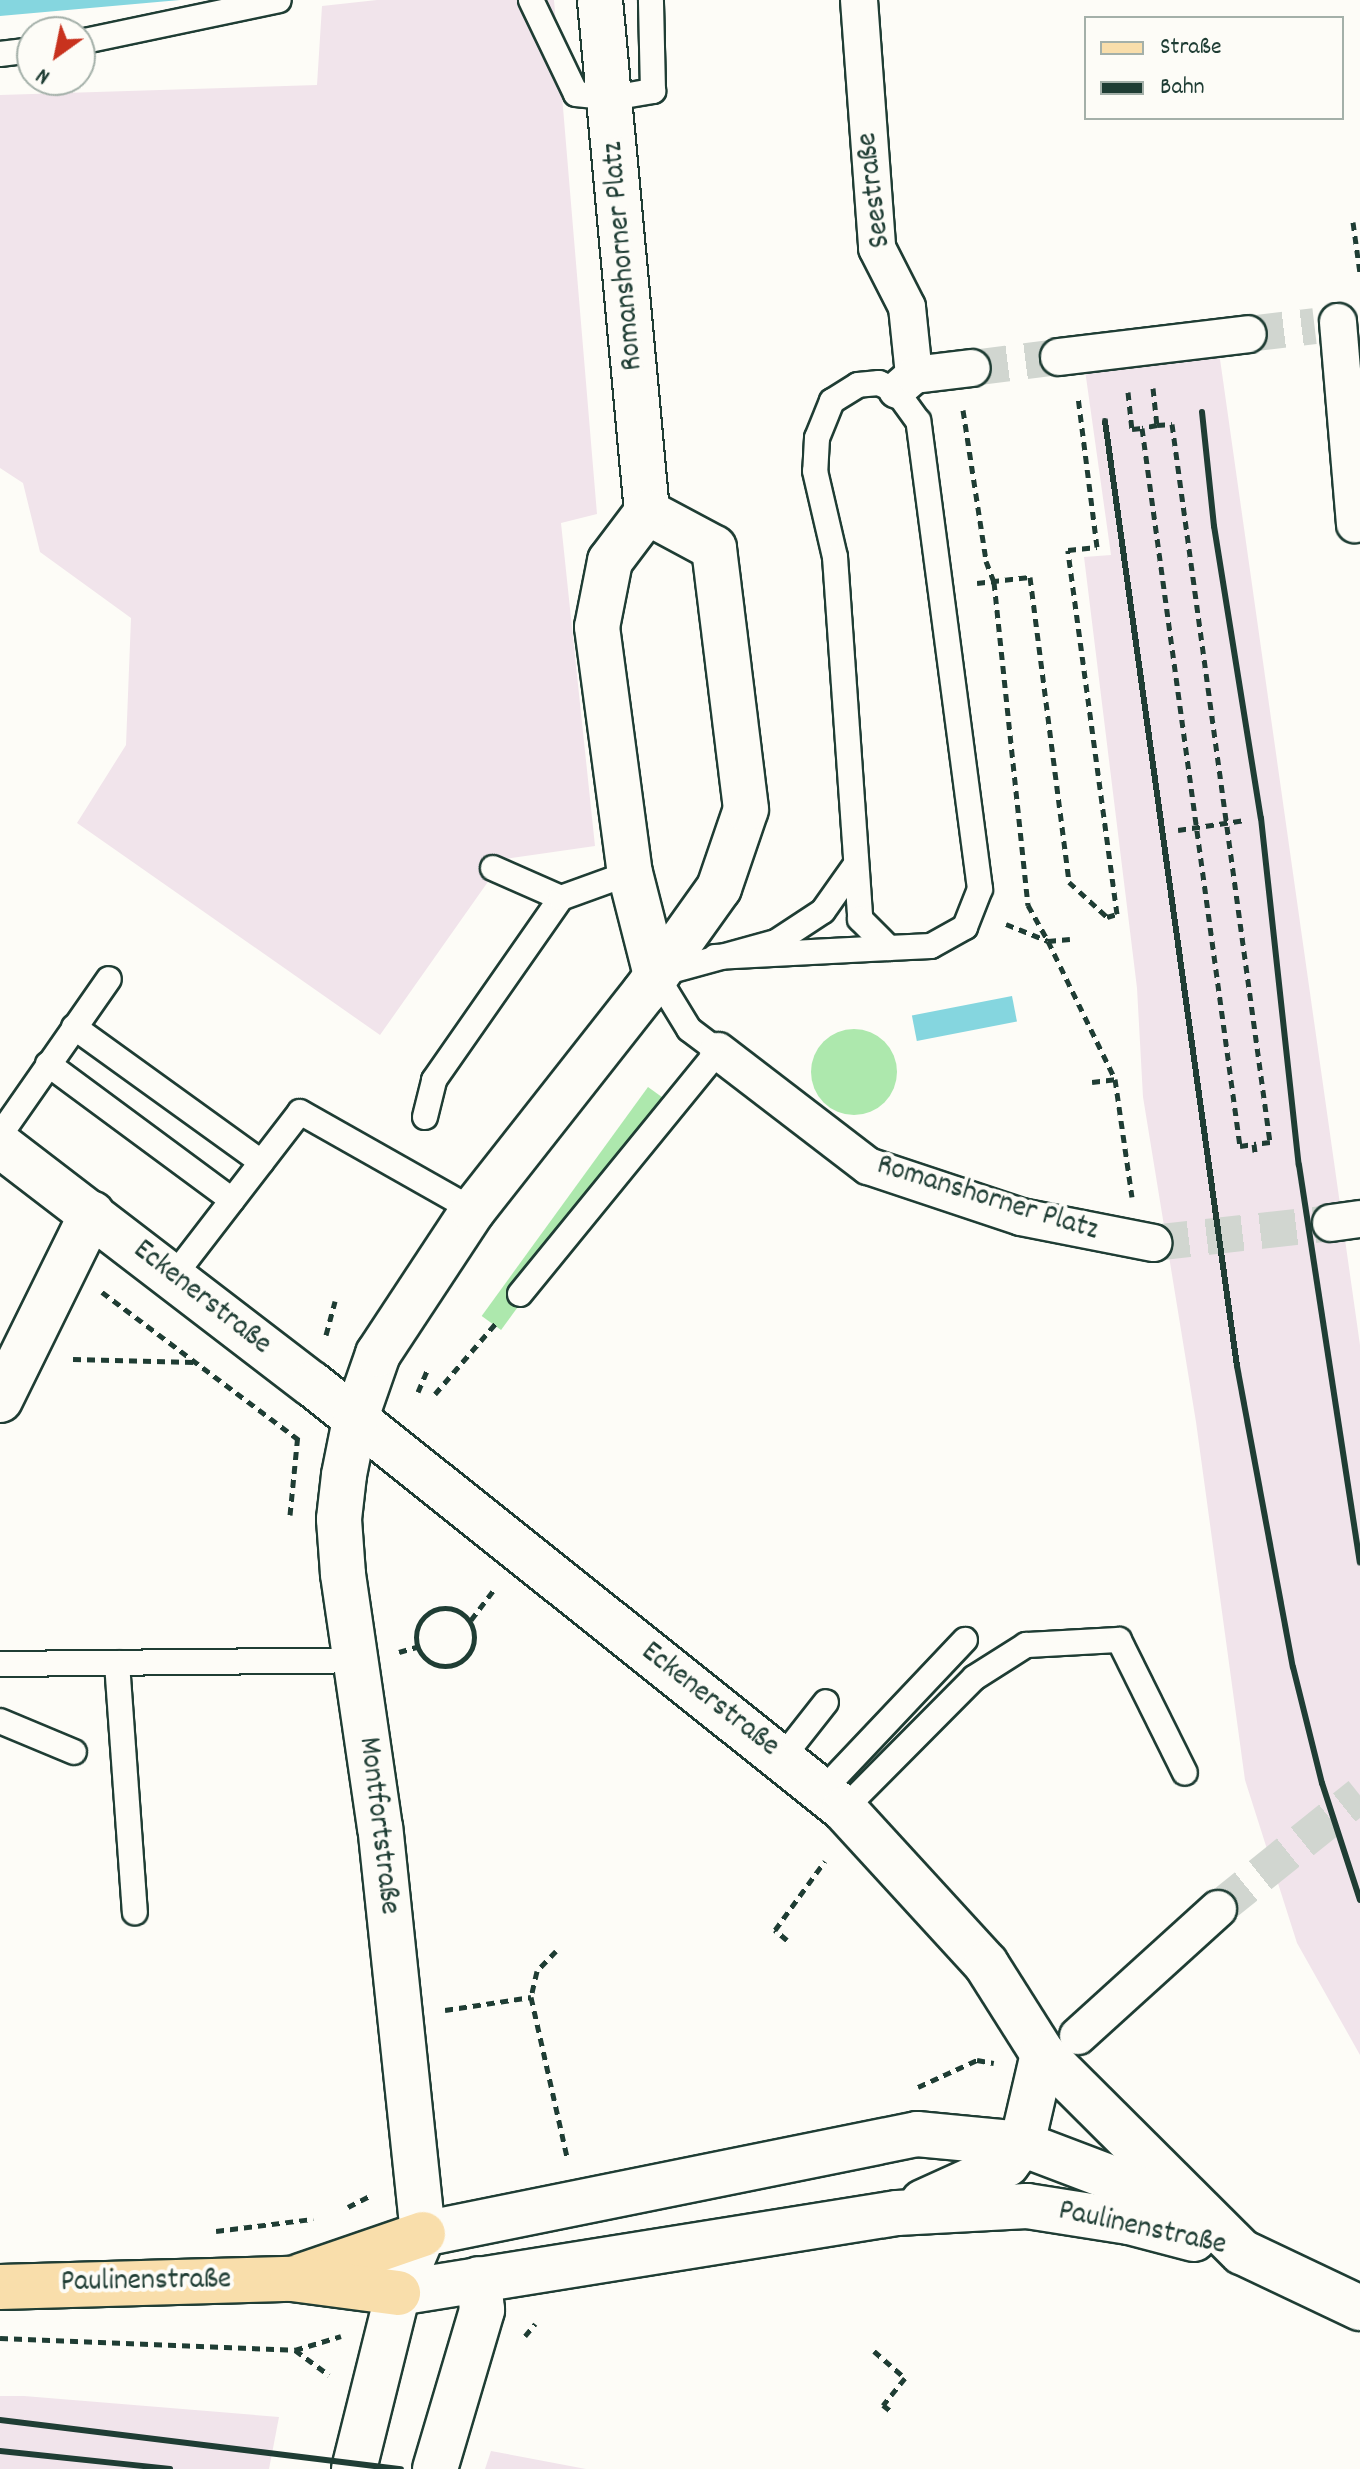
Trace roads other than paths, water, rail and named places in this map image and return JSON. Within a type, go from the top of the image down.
[{"type":"main road","name":"Romanshorner Platz","points":[[600,0],[612,98],[647,512],[610,561],[597,627],[630,873],[656,975]]},
{"type":"main road","points":[[355,1420],[378,1354],[473,1210],[656,975],[719,888],[746,809],[714,548],[647,512]]},
{"type":"main road","name":"Eckenerstraße","points":[[0,1145],[92,1213],[833,1800],[1060,2045],[1242,2252],[1360,2308]]},
{"type":"main road","points":[[0,1400],[92,1213]]},
{"type":"main road","name":"Montfortstraße","points":[[355,1420],[339,1519],[355,1660],[380,1828],[423,2234]]},
{"type":"main road","points":[[897,2213],[1007,2164],[1022,2144],[1060,2045]]},
{"type":"main road","name":"Paulinenstraße","points":[[292,2279],[423,2234],[917,2134],[1022,2144],[1138,2188],[1242,2252]]},
{"type":"main road","name":"Paulinenstraße","points":[[0,2287],[292,2279],[398,2293],[897,2213],[1027,2206],[1129,2222],[1242,2252]]},
{"type":"main road","points":[[354,2469],[398,2293],[423,2234],[479,2279],[482,2310],[435,2469]]},
{"type":"street","name":"Seestraße","points":[[859,0],[877,248],[907,307],[905,383]]},
{"type":"street","points":[[1338,322],[1355,524]]},
{"type":"street","points":[[1059,357],[1150,361],[1248,334]]},
{"type":"street","points":[[905,383],[964,369]]},
{"type":"street","name":"Romanshorner Platz","points":[[718,1051],[868,1166],[1021,1217],[1146,1244]]},
{"type":"street","points":[[1060,2045],[1218,1909]]},
{"type":"lane","points":[[96,39],[279,0]]},
{"type":"lane","points":[[531,0],[576,94],[612,98],[653,91],[651,0]]},
{"type":"lane","points":[[715,957],[931,946],[965,927],[980,889],[918,421],[905,383],[858,385],[832,401],[817,438],[815,471],[835,557],[854,867],[860,919],[889,948]]},
{"type":"lane","points":[[656,975],[776,942],[823,911],[854,867]]},
{"type":"lane","points":[[493,868],[561,898]]},
{"type":"lane","points":[[425,1117],[434,1080],[561,898],[630,873]]},
{"type":"lane","name":"Romanshorner Platz","points":[[656,975],[689,1029],[718,1051]]},
{"type":"lane","points":[[0,1135],[109,979]]},
{"type":"lane","points":[[74,1027],[261,1162]]},
{"type":"lane","points":[[520,1294],[718,1051]]},
{"type":"lane","points":[[48,1064],[232,1200]]},
{"type":"lane","points":[[173,1277],[300,1112],[473,1210]]},
{"type":"lane","points":[[833,1800],[965,1640]]},
{"type":"lane","points":[[833,1800],[974,1678],[1026,1645],[1119,1640],[1185,1773]]},
{"type":"lane","points":[[0,1664],[355,1660]]},
{"type":"lane","points":[[117,1663],[135,1912]]},
{"type":"lane","points":[[782,1758],[826,1702]]},
{"type":"lane","points":[[0,1721],[74,1752]]},
{"type":"water","points":[[0,0],[180,0],[0,16]]},
{"type":"water","points":[[1012,996],[1017,1022],[917,1041],[912,1015]]},
{"type":"tunnel","points":[[1248,334],[1315,326]]},
{"type":"tunnel","points":[[972,368],[1059,357]]},
{"type":"tunnel","points":[[1153,1243],[1331,1223]]},
{"type":"tunnel","points":[[1218,1909],[1360,1795]]},
{"type":"railway","points":[[1202,412],[1214,526],[1261,818],[1299,1165],[1360,1562]]},
{"type":"railway","points":[[1105,421],[1237,1366],[1293,1667],[1322,1783],[1360,1900]]},
{"type":"railway","points":[[0,2420],[401,2469]]},
{"type":"railway","points":[[0,2451],[170,2469]]}]
